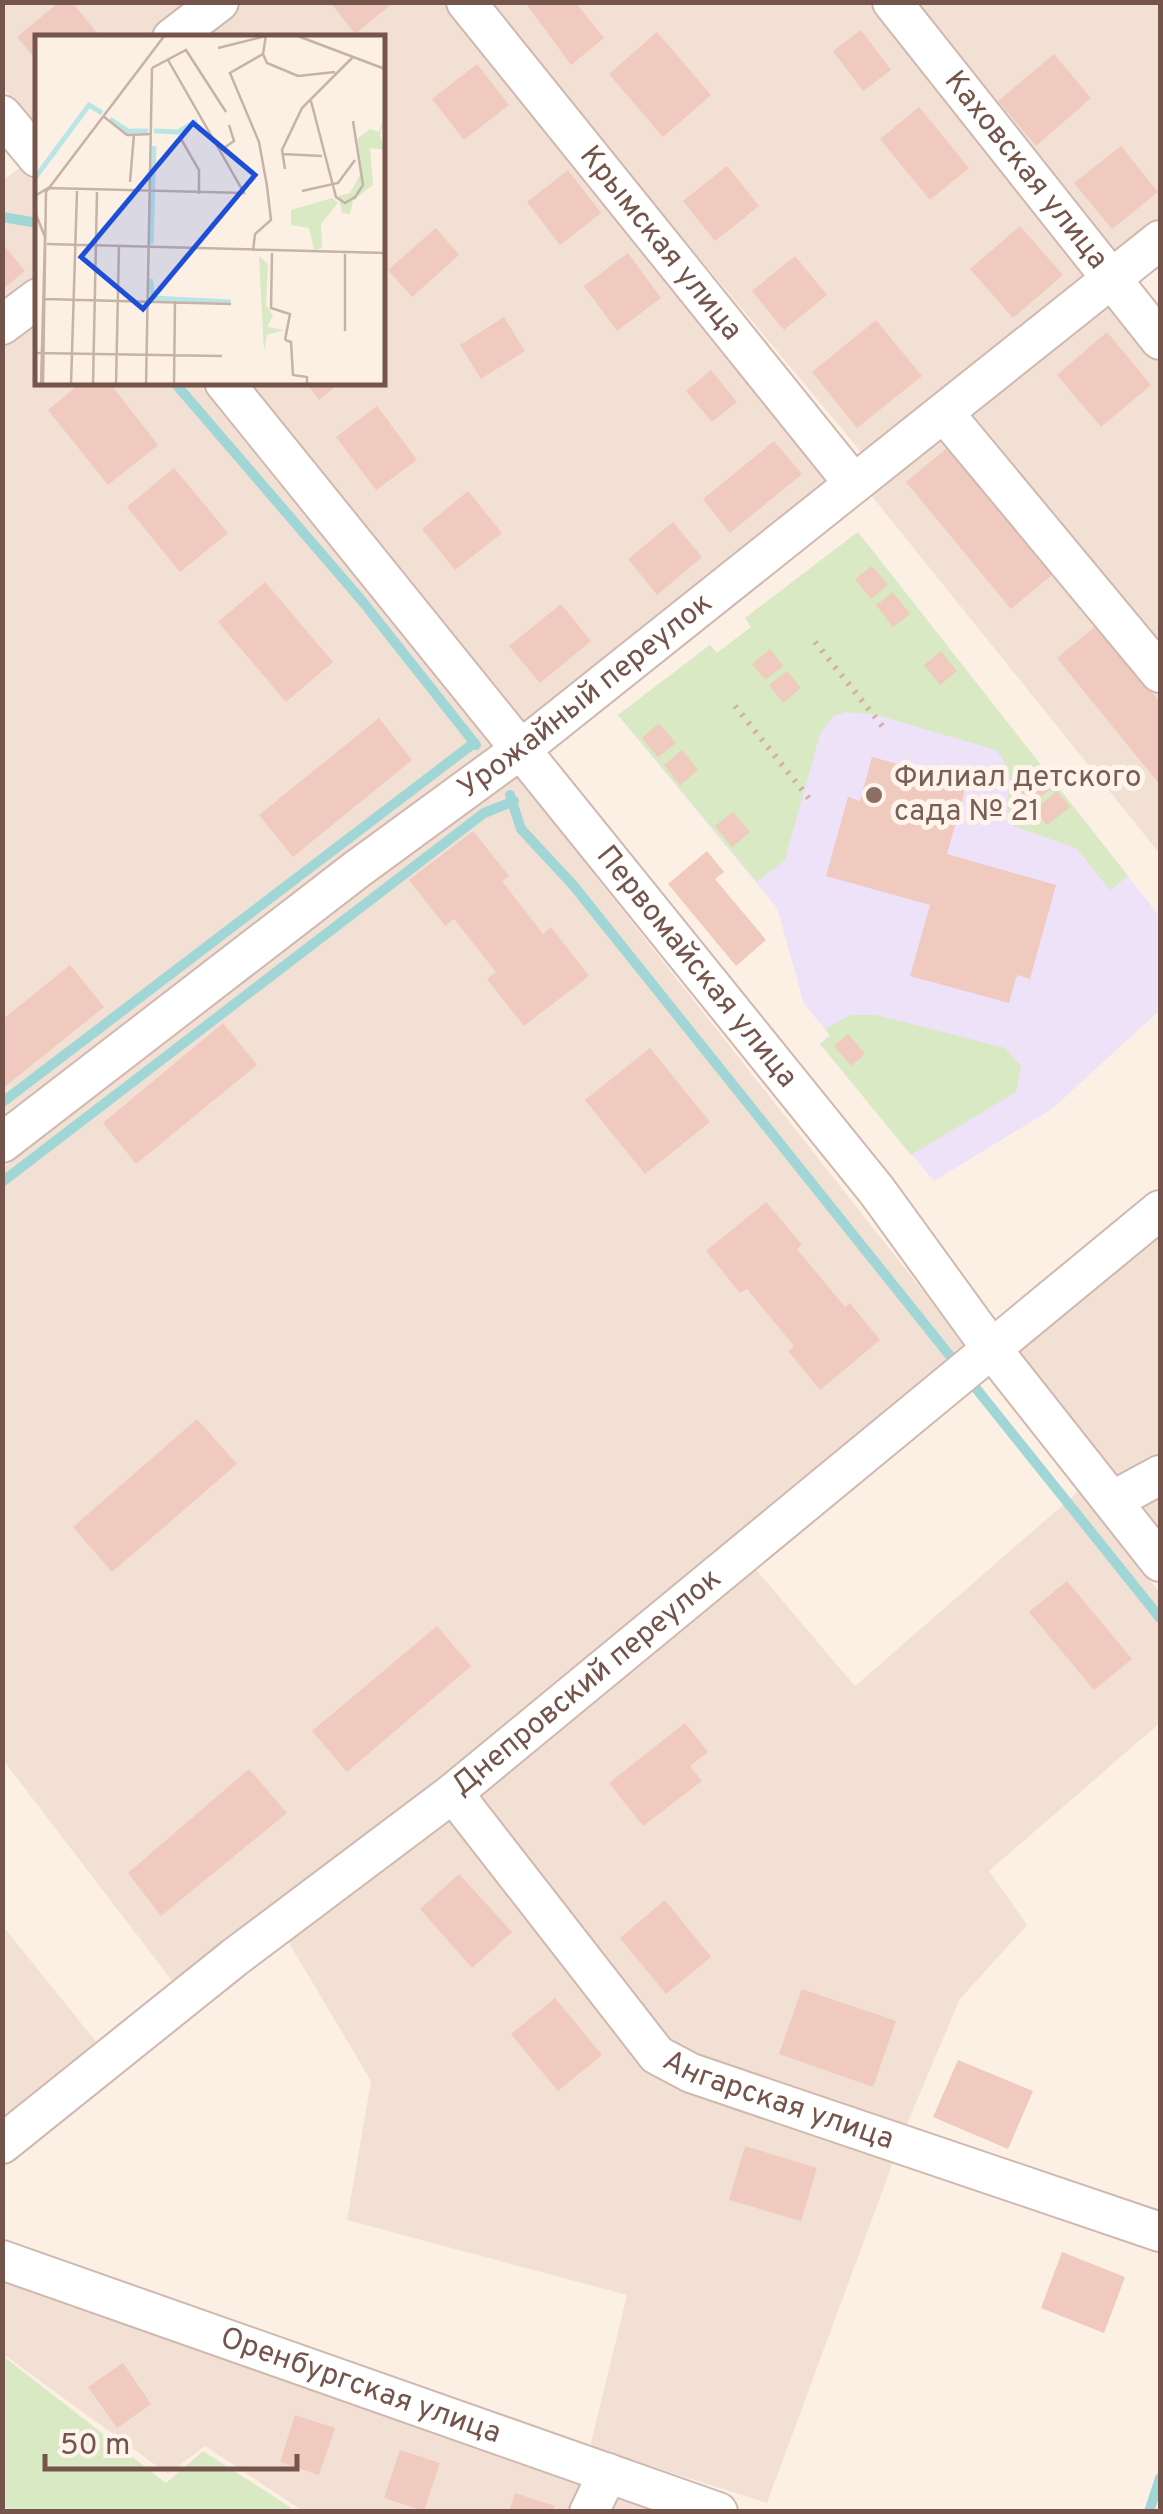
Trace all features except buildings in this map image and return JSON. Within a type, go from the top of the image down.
[{"type":"street","points":[[176,35],[219,2]]},
{"type":"street","name":"Крымская улица","points":[[466,2],[854,484]]},
{"type":"street","name":"Каховская улица","points":[[892,2],[1160,340]]},
{"type":"street","points":[[2,115],[26,152]]},
{"type":"street","name":"Урожайный переулок","points":[[2,1142],[356,870],[520,750],[1160,240]]},
{"type":"street","points":[[2,325],[35,300]]},
{"type":"street","name":"Первомайская улица","points":[[226,385],[877,1191],[991,1348],[1160,1562]]},
{"type":"street","points":[[944,413],[1160,673]]},
{"type":"street","name":"Днепровский переулок","points":[[2,2144],[235,1957],[454,1793],[1160,1210]]},
{"type":"street","points":[[1112,1501],[1160,1476]]},
{"type":"street","name":"Ангарская улица","points":[[454,1793],[658,2054],[691,2074],[1158,2232]]},
{"type":"street","name":"Оренбургская улица","points":[[2,2260],[718,2512]]},
{"type":"street","points":[[589,2512],[608,2473]]},
{"type":"path","points":[[815,642],[883,727]]},
{"type":"path","points":[[736,706],[811,800]]},
{"type":"shaded area","points":[[2,3],[193,3],[151,35],[35,35],[34,125],[3,87]]},
{"type":"shaded area","points":[[238,3],[450,3],[831,481],[523,729],[246,385],[385,385],[385,35],[196,35]]},
{"type":"shaded area","points":[[487,3],[871,3],[1087,273],[862,453]]},
{"type":"shaded area","points":[[908,3],[1160,3],[1160,219],[1114,257]]},
{"type":"shaded area","points":[[21,167],[35,184],[35,385],[200,385],[493,744],[3,1121],[2,181]]},
{"type":"shaded area","points":[[1112,303],[1160,364],[1160,854],[870,494]]},
{"type":"shaded area","name":"Филиал детского сада № 21","points":[[858,532],[1160,917],[1160,1010],[1052,1109],[934,1181],[820,1044],[830,1035],[804,1004],[777,908],[618,715],[710,645],[717,653],[751,627],[745,618]]},
{"type":"shaded area","points":[[516,775],[967,1347],[441,1781],[176,1986],[3,1760],[3,1168],[366,882]]},
{"type":"shaded area","points":[[1160,1224],[1160,1537],[1009,1347]]},
{"type":"shaded area","points":[[1079,1491],[1160,1593],[1160,1723],[989,1871],[1027,1925],[960,1999],[909,2119],[767,2503],[590,2447],[627,2295],[347,2220],[371,2081],[286,1938],[753,1566],[855,1686]]},
{"type":"shaded area","points":[[2,1925],[102,2049],[2,2133]]},
{"type":"shaded area","points":[[2,2268],[684,2511],[303,2511],[205,2446],[168,2474],[3,2354]]},
{"type":"green space","points":[[858,532],[1128,876],[1110,890],[1076,848],[1013,826],[1007,807],[1008,772],[996,750],[877,715],[846,712],[833,716],[820,734],[785,860],[757,882],[618,715],[710,645],[717,653],[751,627],[745,618]]},
{"type":"green space","points":[[851,1015],[876,1015],[1005,1048],[1021,1066],[1016,1092],[911,1155],[820,1044],[830,1036],[825,1029]]},
{"type":"green space","points":[[3,2356],[166,2483],[203,2451],[290,2507],[288,2512],[10,2511],[3,2506]]},
{"type":"waterway","points":[[2,217],[35,222]]},
{"type":"waterway","points":[[177,385],[363,602],[476,745]]},
{"type":"waterway","points":[[4,1101],[474,743]]},
{"type":"waterway","points":[[510,795],[521,829],[573,885],[1160,1618]]},
{"type":"waterway","points":[[2,1182],[484,813],[514,801]]},
{"type":"waterway","points":[[1149,2512],[1160,2478]]},
{"type":"place","name":"Филиал детского сада № 21","points":[[874,795]]}]
